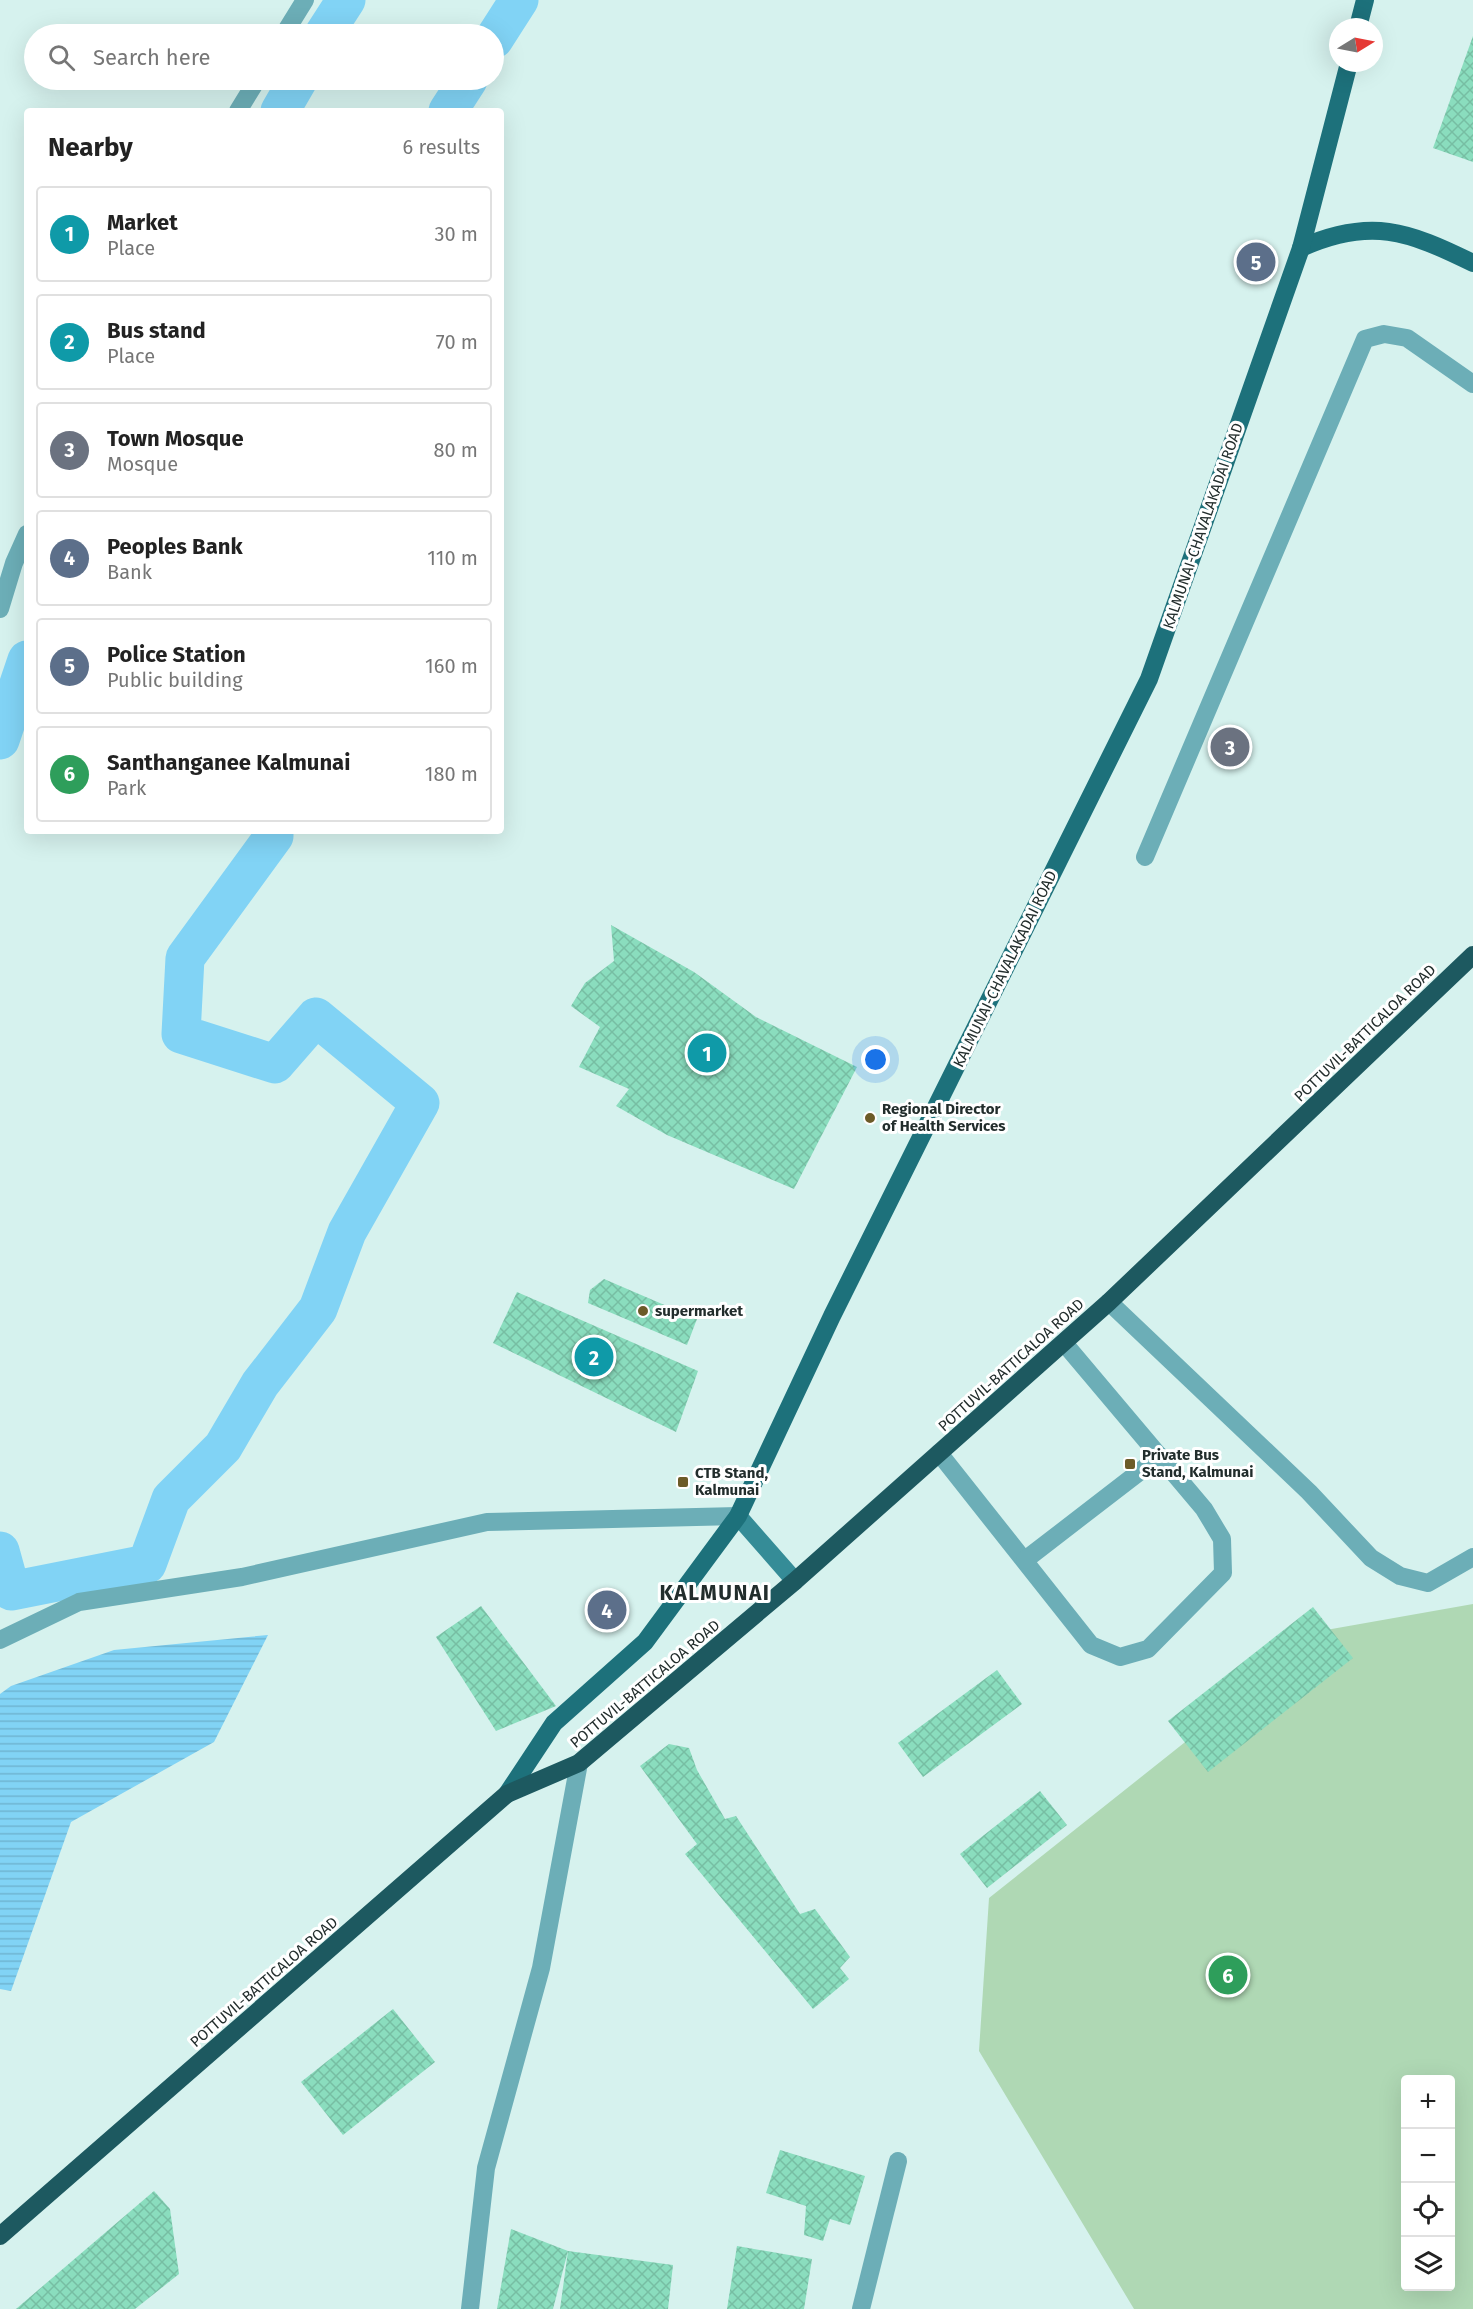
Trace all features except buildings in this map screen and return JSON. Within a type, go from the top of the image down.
[{"type":"highway","name":"POTTUVIL-BATTICALOA ROAD","points":[[0,2236],[507,1794],[579,1763],[795,1581],[1109,1302],[1473,955]]},
{"type":"main road","points":[[1360,18],[1365,0]]},
{"type":"main road","name":"KALMUNAI-CHAVALAKADAI ROAD","points":[[507,1794],[554,1723],[645,1642],[738,1516],[832,1316],[1149,679],[1301,249],[1347,72]]},
{"type":"main road","points":[[1301,249],[1328,236],[1385,230],[1446,250],[1473,263]]},
{"type":"main road","points":[[738,1516],[795,1581]]},
{"type":"street","points":[[290,24],[305,0]]},
{"type":"street","points":[[240,108],[251,90]]},
{"type":"street","points":[[1146,857],[1365,339],[1384,334],[1407,338],[1473,384]]},
{"type":"street","points":[[0,609],[14,563],[24,541]]},
{"type":"street","points":[[1109,1302],[1309,1491],[1371,1558],[1400,1576],[1428,1583],[1473,1557]]},
{"type":"street","points":[[939,1453],[1091,1645],[1119,1657],[1148,1649],[1223,1573],[1222,1539],[1204,1509],[1064,1343]]},
{"type":"street","points":[[1025,1560],[1160,1456]]},
{"type":"street","points":[[0,1640],[79,1602],[242,1577],[487,1522],[738,1516]]},
{"type":"street","points":[[470,2309],[486,2168],[541,1968],[579,1763]]},
{"type":"street","points":[[861,2309],[898,2161]]},
{"type":"green space","points":[[1473,1604],[1473,2309],[1134,2309],[979,2051],[989,1898],[1326,1630]]},
{"type":"water","points":[[268,1635],[214,1742],[71,1822],[11,1991],[0,1989],[0,1694],[11,1686],[114,1650]]},
{"type":"waterway","points":[[330,24],[346,0]]},
{"type":"waterway","points":[[504,24],[519,0]]},
{"type":"waterway","points":[[282,108],[292,90]]},
{"type":"waterway","points":[[450,108],[462,90]]},
{"type":"waterway","points":[[0,740],[24,669]]},
{"type":"waterway","points":[[0,1551],[11,1591],[147,1564],[171,1499],[223,1447],[260,1384],[318,1309],[347,1232],[420,1103],[316,1017],[275,1064],[181,1034],[185,958],[274,834]]},
{"type":"place","name":"Police Station","points":[[1256,262]]},
{"type":"place","name":"Town Mosque","points":[[1230,747]]},
{"type":"place","name":"Market","points":[[707,1053]]},
{"type":"place","name":"Regional Director of Health Services","points":[[870,1118]]},
{"type":"place","name":"supermarket","points":[[643,1311]]},
{"type":"place","name":"Bus stand","points":[[594,1357]]},
{"type":"place","name":"Private Bus Stand, Kalmunai","points":[[1130,1464]]},
{"type":"place","name":"CTB Stand, Kalmunai","points":[[683,1482]]},
{"type":"place","name":"Peoples Bank","points":[[607,1610]]},
{"type":"place","name":"Santhanganee Kalmunai","points":[[1228,1975]]},
{"type":"district","name":"KALMUNAI","points":[[715,1593]]}]
